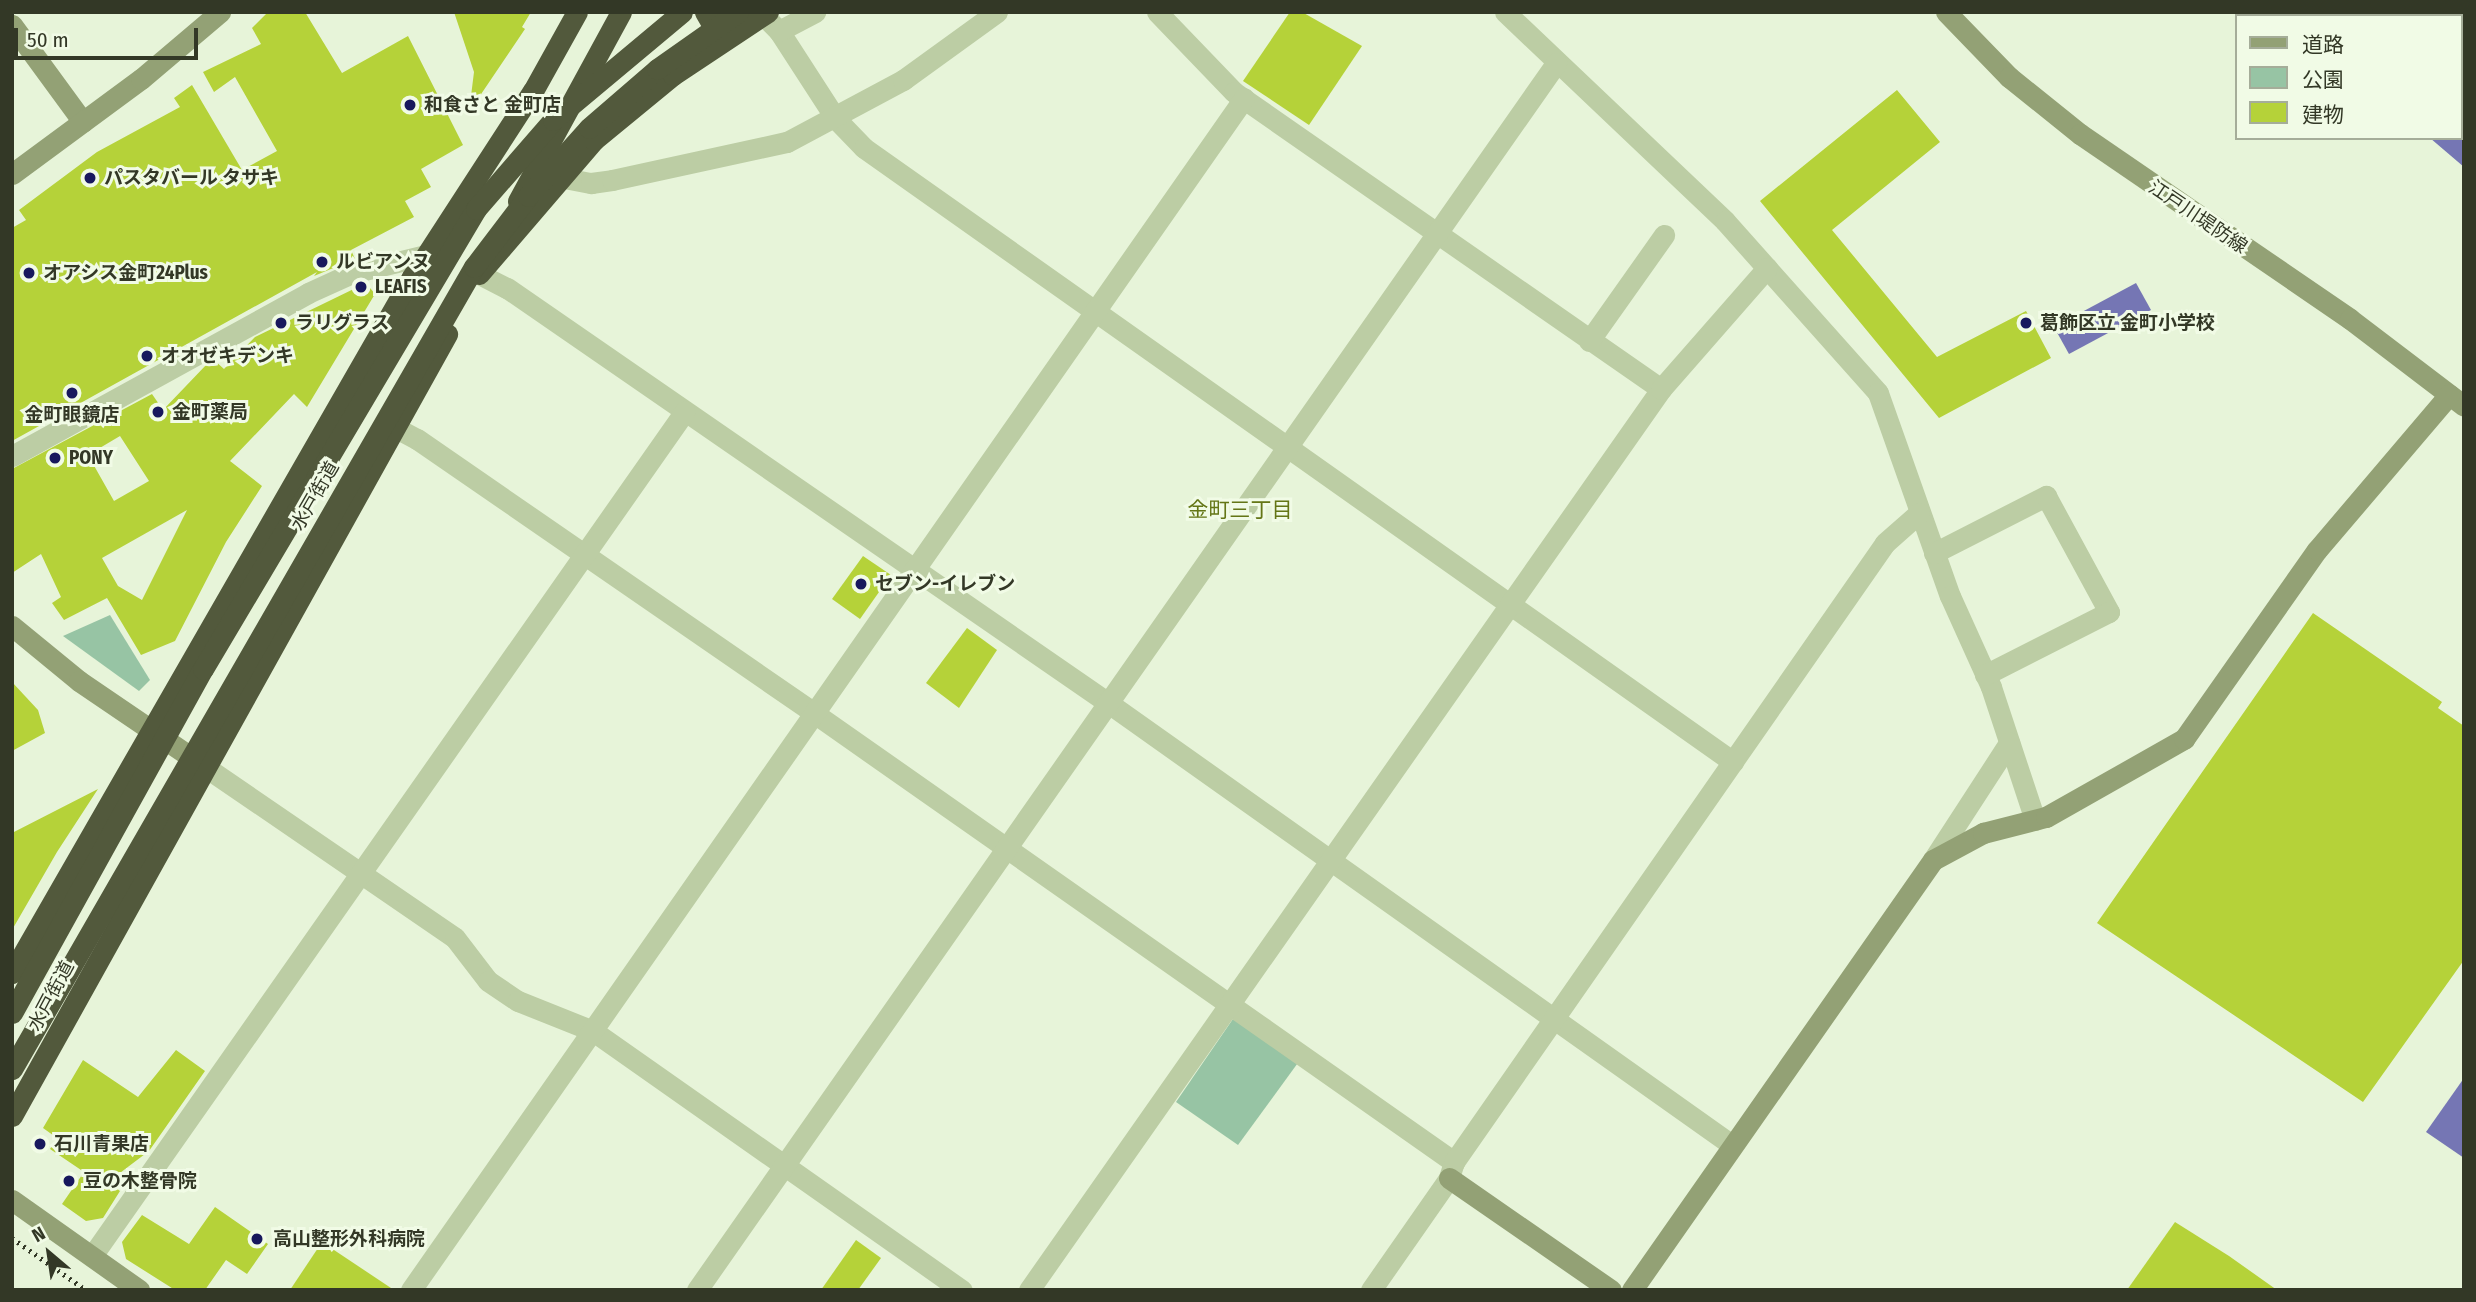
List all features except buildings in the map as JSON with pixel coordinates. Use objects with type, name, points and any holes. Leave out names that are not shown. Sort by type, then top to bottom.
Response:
[{"type":"highway","name":"水戸街道","points":[[12,973],[149,730],[426,255],[533,91],[577,12]]},
{"type":"highway","points":[[479,274],[621,12]]},
{"type":"highway","name":"水戸街道","points":[[12,1013],[204,669],[476,209],[553,120],[682,12]]},
{"type":"highway","points":[[705,12],[722,41]]},
{"type":"highway","name":"水戸街道","points":[[12,1069],[474,267],[528,196],[589,128],[657,69],[738,12]]},
{"type":"highway","points":[[479,274],[559,177],[632,108],[722,41],[770,20]]},
{"type":"highway","name":"水戸街道","points":[[12,1116],[204,766],[396,428],[479,274]]},
{"type":"street","points":[[12,174],[83,122],[220,12]]},
{"type":"street","points":[[815,12],[770,20],[836,119],[864,148],[1094,314],[1733,762]]},
{"type":"street","points":[[559,177],[591,183],[612,180],[787,142],[836,119],[903,80],[997,12]]},
{"type":"street","points":[[1157,12],[1244,98],[1435,234],[1661,389]]},
{"type":"street","name":"江戸川堤防線","points":[[1946,12],[2009,77],[2080,134],[2350,319],[2456,400]]},
{"type":"street","points":[[1508,15],[1725,220],[1878,393],[1934,553],[1986,675],[2035,820]]},
{"type":"street","points":[[12,24],[83,122]]},
{"type":"street","points":[[697,1290],[1556,63]]},
{"type":"street","points":[[411,1290],[1244,98]]},
{"type":"street","points":[[1589,341],[1664,234]]},
{"type":"street","points":[[12,456],[307,293],[352,273],[426,255],[479,274],[685,411],[1107,702],[1732,1144]]},
{"type":"street","points":[[1029,1290],[1661,389],[1767,268]]},
{"type":"street","points":[[1933,860],[1983,833],[2035,820],[2184,739],[2318,550],[2456,400]]},
{"type":"street","points":[[92,1256],[685,411]]},
{"type":"street","points":[[396,428],[418,439],[814,713],[1229,1005],[1611,1290]]},
{"type":"street","points":[[1934,553],[2046,496],[2109,612],[1986,675]]},
{"type":"street","points":[[1371,1290],[1555,1018],[1885,543],[1919,513]]},
{"type":"street","points":[[12,626],[149,730],[362,872],[455,938],[488,981],[518,1001],[593,1031],[962,1290]]},
{"type":"street","points":[[1632,1290],[1933,860],[2009,743]]},
{"type":"street","points":[[12,1200],[139,1290]]},
{"type":"green space","points":[[110,615],[150,680],[139,691],[63,636]]},
{"type":"green space","points":[[1235,1016],[1300,1060],[1238,1145],[1176,1102]]},
{"type":"water","points":[[2253,12],[2464,12],[2464,167],[2432,140],[2462,140],[2462,14]]},
{"type":"water","points":[[2136,283],[2151,310],[2069,354],[2054,327]]},
{"type":"water","points":[[2464,1078],[2464,1158],[2426,1132]]},
{"type":"railway","points":[[12,1238],[86,1290]]},
{"type":"place","name":"和食さと 金町店","points":[[410,105]]},
{"type":"place","name":"パスタバール タサキ","points":[[90,178]]},
{"type":"place","name":"ルビアンヌ","points":[[322,262]]},
{"type":"place","name":"オアシス金町24Plus","points":[[29,273]]},
{"type":"place","name":"LEAFIS","points":[[361,287]]},
{"type":"place","name":"ラリグラス","points":[[281,323]]},
{"type":"place","name":"葛飾区立 金町小学校","points":[[2026,323]]},
{"type":"place","name":"オオゼキデンキ","points":[[147,356]]},
{"type":"place","name":"金町眼鏡店","points":[[72,393]]},
{"type":"place","name":"金町薬局","points":[[158,412]]},
{"type":"place","name":"PONY","points":[[55,458]]},
{"type":"place","name":"セブン-イレブン","points":[[861,584]]},
{"type":"place","name":"石川青果店","points":[[40,1144]]},
{"type":"place","name":"豆の木整骨院","points":[[69,1181]]},
{"type":"place","name":"高山整形外科病院","points":[[257,1239]]},
{"type":"district","name":"金町三丁目","points":[[1240,510]]}]
